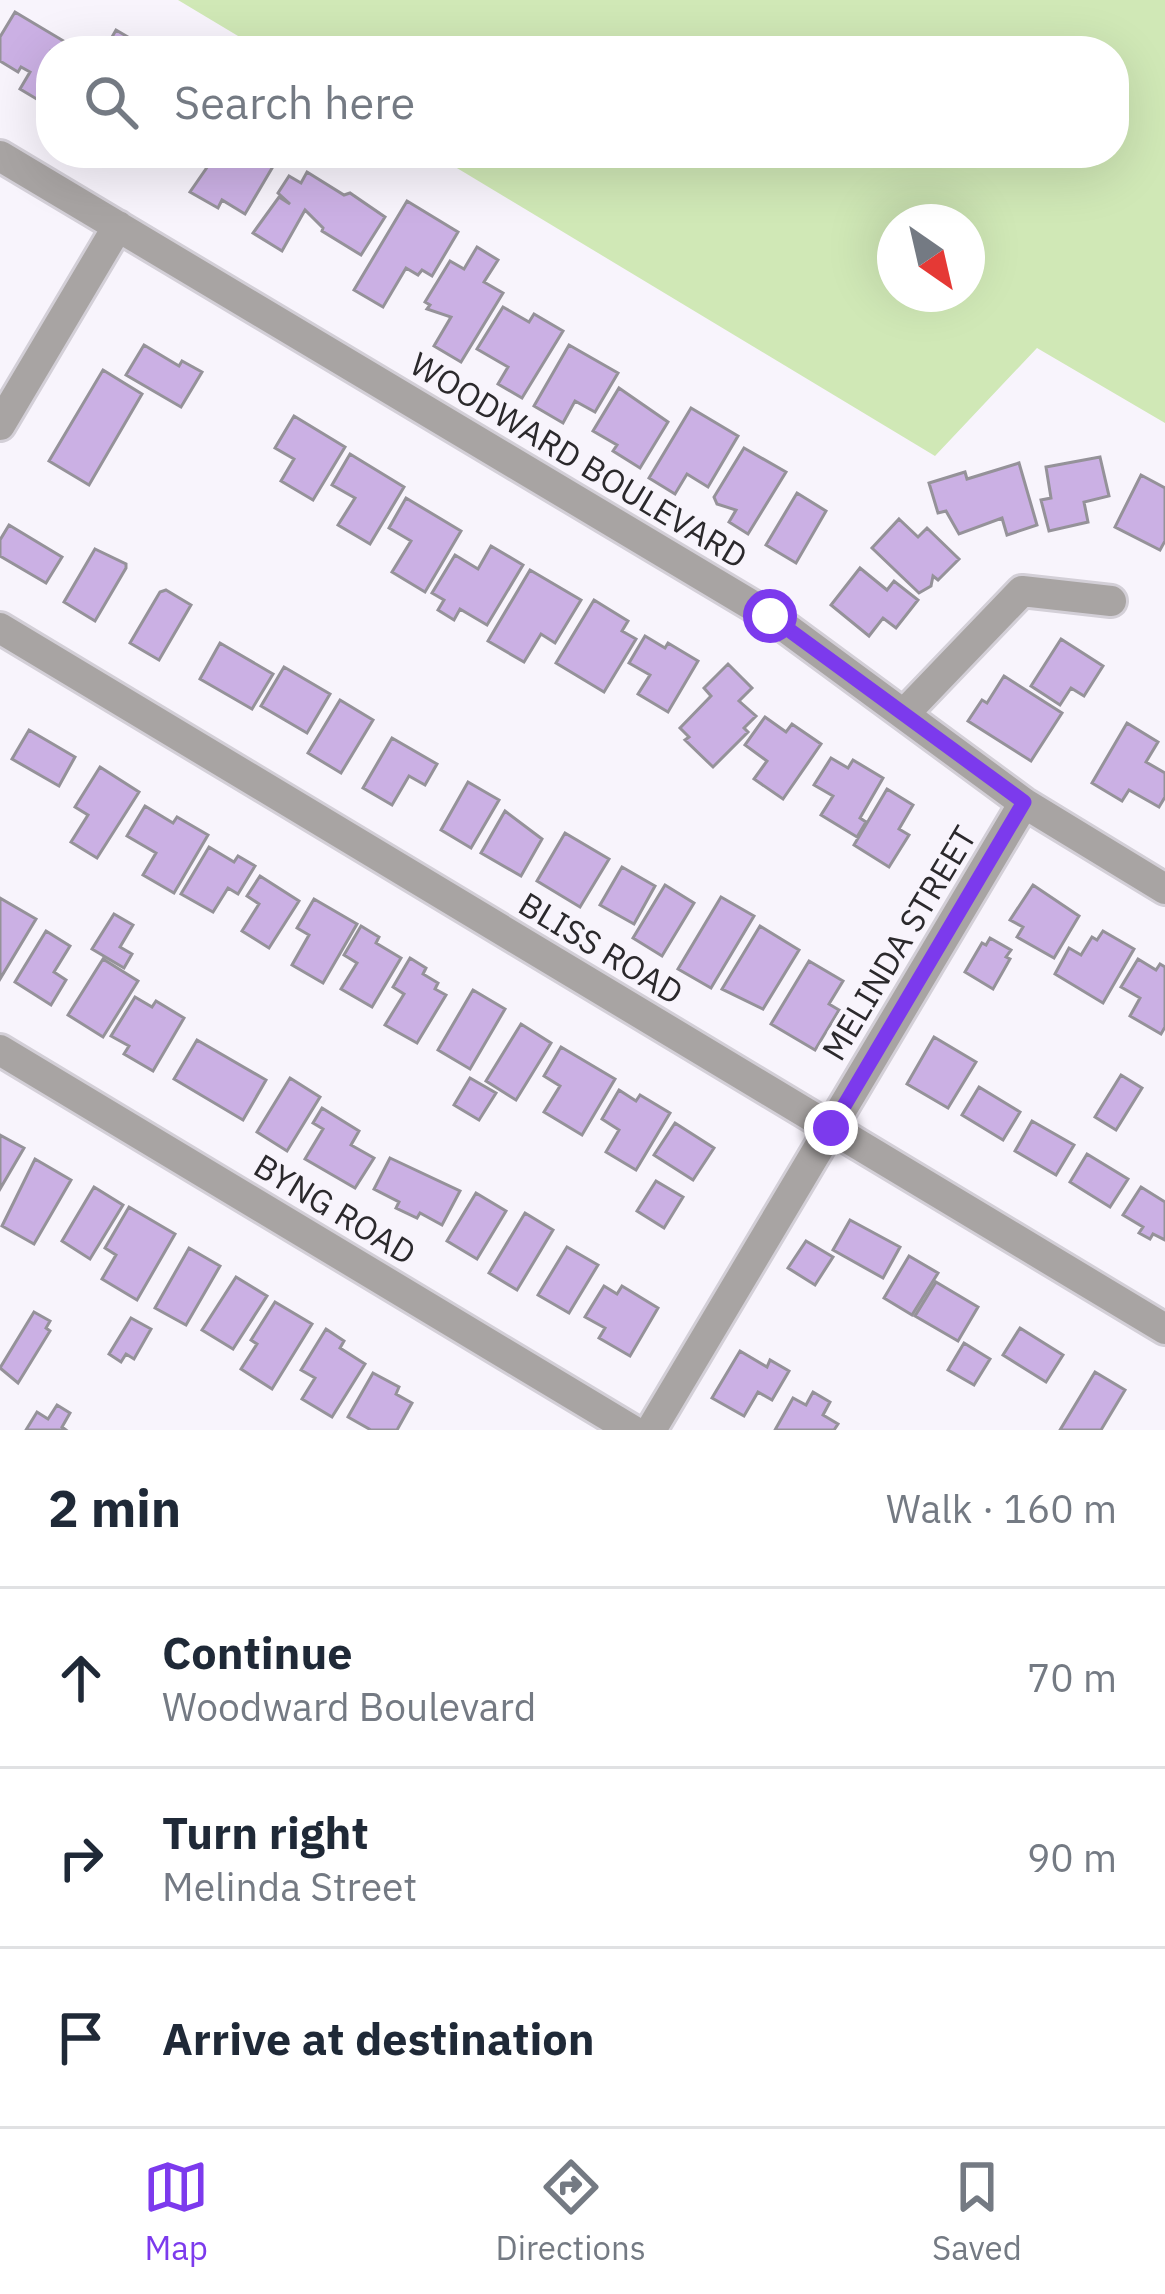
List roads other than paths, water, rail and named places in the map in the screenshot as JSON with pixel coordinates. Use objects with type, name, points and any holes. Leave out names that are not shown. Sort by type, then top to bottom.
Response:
[{"type":"street","name":"WOODWARD BOULEVARD","points":[[0,155],[770,616],[1024,802],[1165,889]]},
{"type":"street","points":[[0,425],[118,226]]},
{"type":"street","points":[[904,714],[1022,591],[1111,601]]},
{"type":"street","name":"BLISS ROAD","points":[[0,628],[1165,1329]]},
{"type":"street","name":"MELINDA STREET","points":[[651,1430],[1024,802]]},
{"type":"street","name":"BYNG ROAD","points":[[0,1050],[632,1430]]}]
